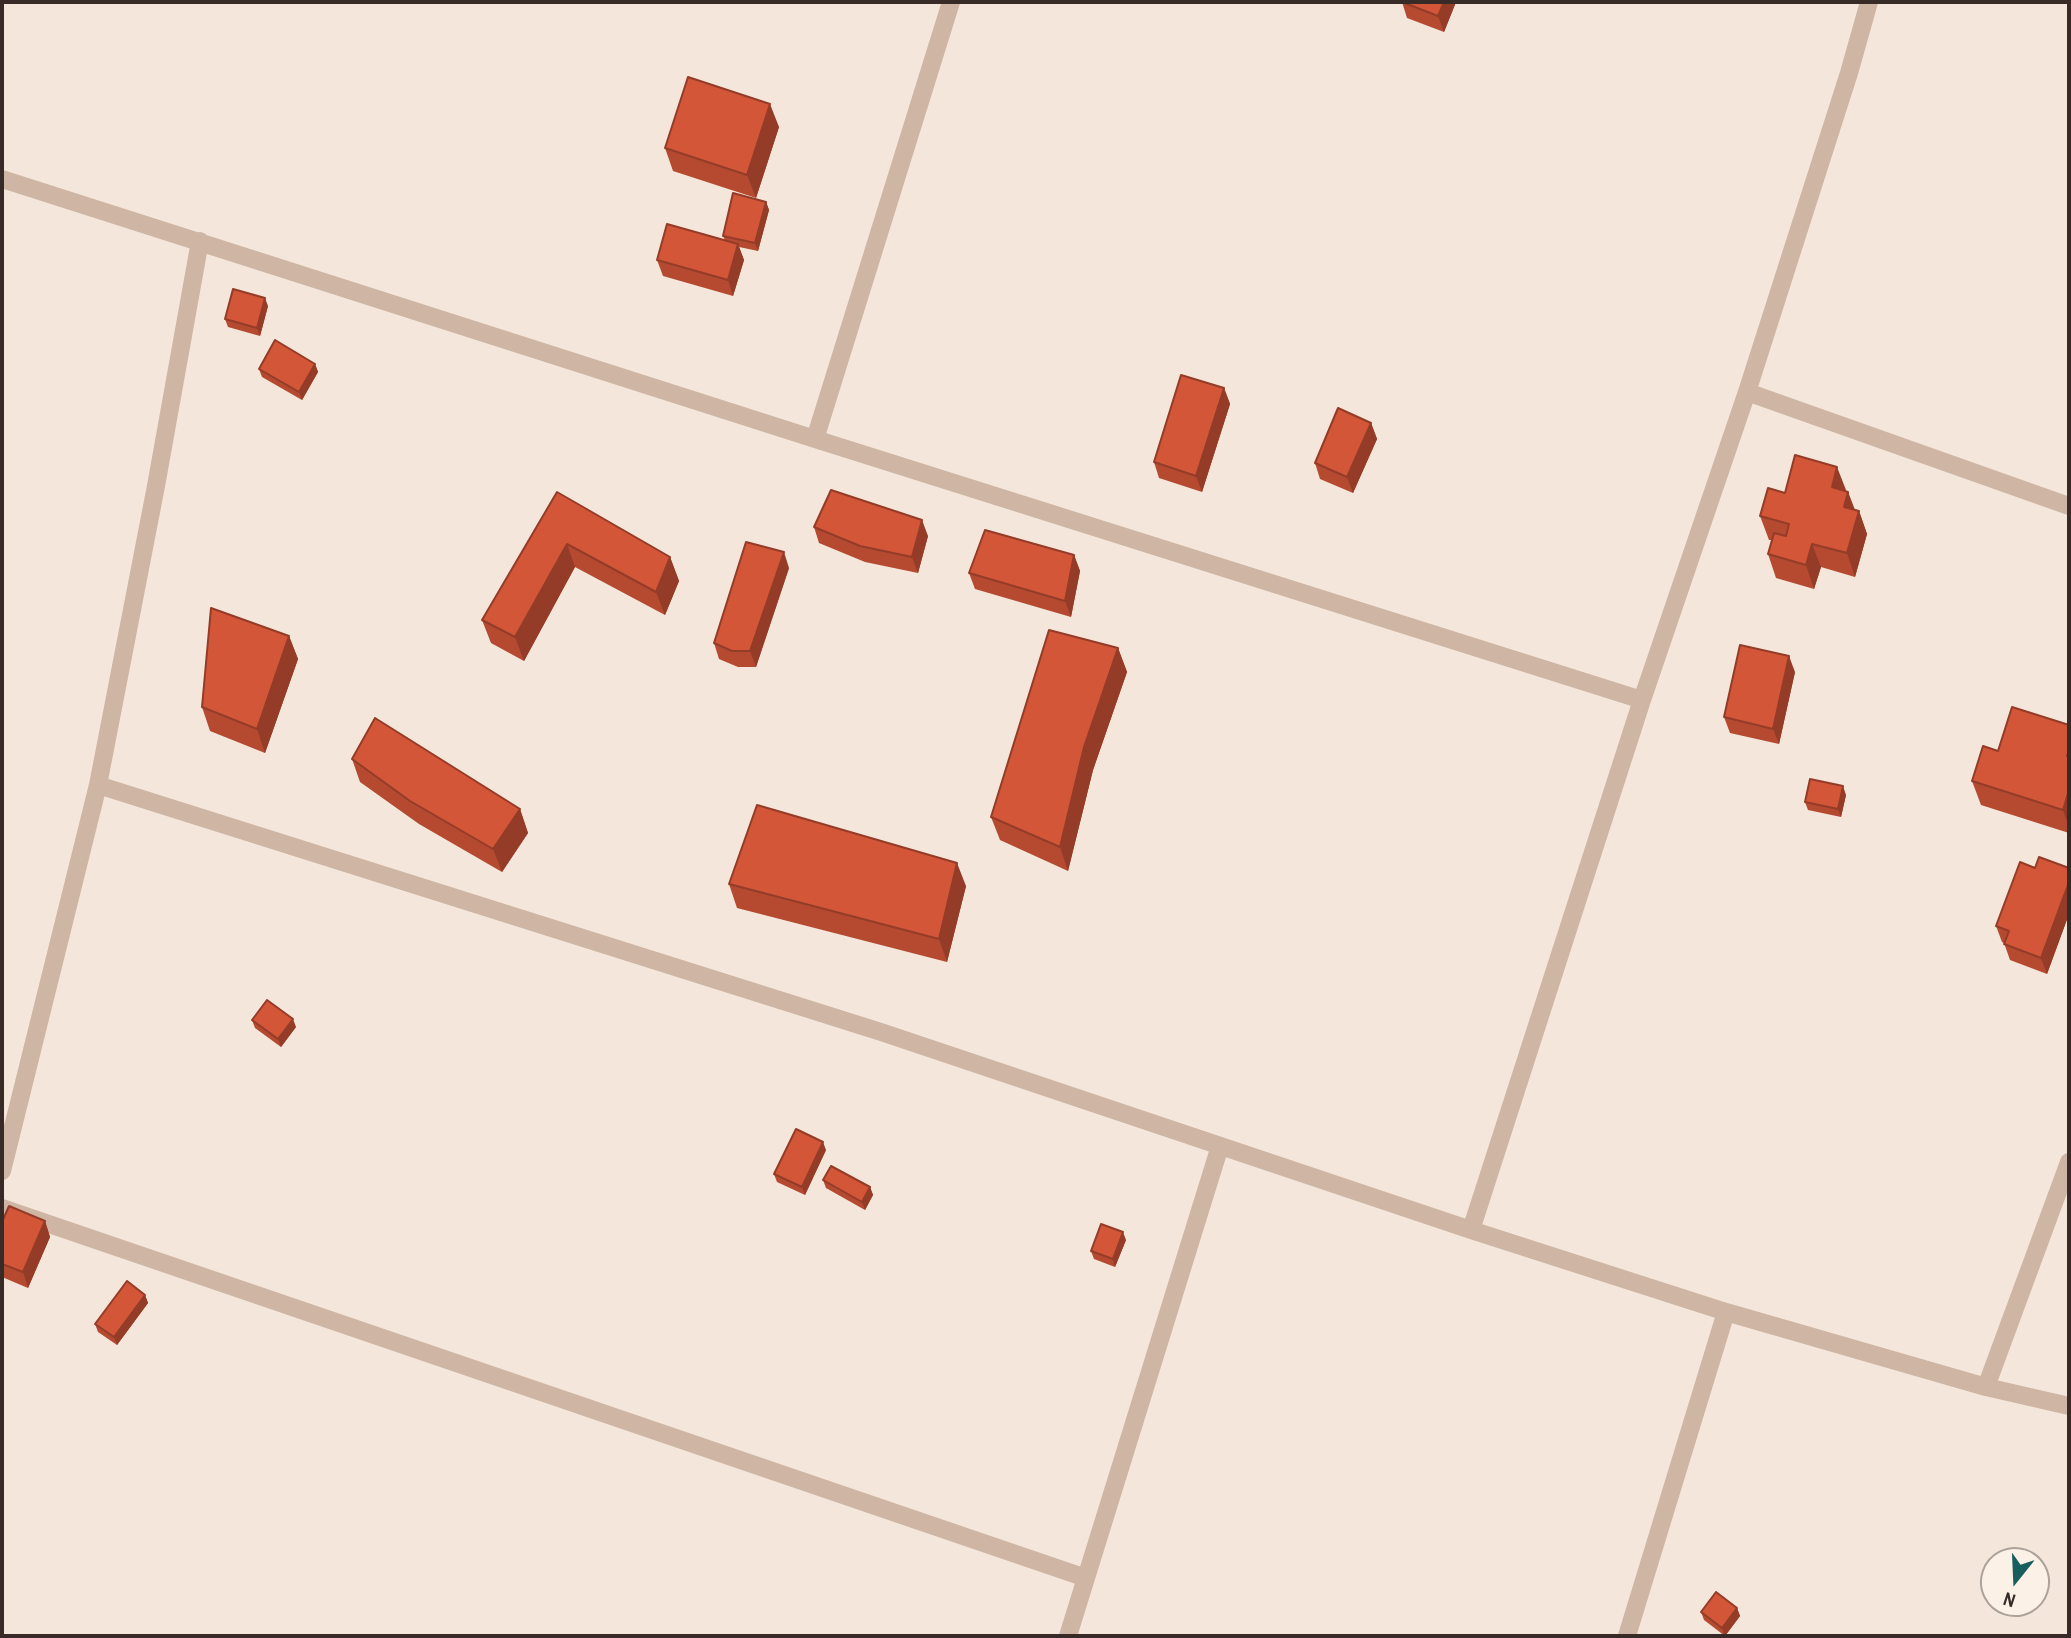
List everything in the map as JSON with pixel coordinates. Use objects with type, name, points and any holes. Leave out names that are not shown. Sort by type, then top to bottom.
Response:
[{"type":"street","points":[[815,439],[951,2]]},
{"type":"street","points":[[1471,1230],[1642,700],[1747,392],[1849,73],[1869,2]]},
{"type":"street","points":[[2,179],[1642,700]]},
{"type":"street","points":[[2,1171],[98,785],[200,241]]},
{"type":"street","points":[[1747,392],[2069,506]]},
{"type":"street","points":[[98,785],[881,1032],[1471,1230],[1726,1312],[1986,1387],[2069,1406]]},
{"type":"street","points":[[1068,1636],[1220,1146]]},
{"type":"street","points":[[1986,1387],[2069,1162]]},
{"type":"street","points":[[2,1208],[1086,1578]]},
{"type":"street","points":[[1627,1636],[1726,1312]]},
{"type":"building","points":[[1402,2],[1444,2],[1438,16]]},
{"type":"building","points":[[688,77],[770,104],[747,175],[665,148]]},
{"type":"building","points":[[733,193],[766,202],[755,243],[723,236]]},
{"type":"building","points":[[667,224],[738,244],[728,280],[657,260]]},
{"type":"building","points":[[233,289],[265,298],[257,328],[225,319]]},
{"type":"building","points":[[275,340],[315,364],[299,392],[259,369]]},
{"type":"building","points":[[1181,375],[1224,388],[1196,476],[1154,462]]},
{"type":"building","points":[[1338,408],[1371,423],[1347,477],[1315,463]]},
{"type":"building","points":[[1795,455],[1837,467],[1832,487],[1848,492],[1844,507],[1859,511],[1847,553],[1812,544],[1806,565],[1768,554],[1774,533],[1786,536],[1789,524],[1760,516],[1768,488],[1785,493]]},
{"type":"building","points":[[831,490],[922,520],[912,557],[860,546],[814,527]]},
{"type":"building","points":[[557,492],[670,557],[656,592],[567,544],[515,637],[482,620]]},
{"type":"building","points":[[985,530],[1074,555],[1065,601],[969,573]]},
{"type":"building","points":[[746,542],[784,552],[750,651],[732,651],[714,643]]},
{"type":"building","points":[[211,608],[289,636],[257,729],[202,707]]},
{"type":"building","points":[[1049,630],[1118,648],[1084,747],[1060,847],[991,817]]},
{"type":"building","points":[[1740,645],[1789,656],[1773,729],[1724,717]]},
{"type":"building","points":[[2012,707],[2069,725],[2069,790],[2063,810],[1972,781],[1983,746],[1998,751]]},
{"type":"building","points":[[375,718],[520,809],[493,849],[410,801],[352,759]]},
{"type":"building","points":[[1810,779],[1843,786],[1838,809],[1805,802]]},
{"type":"building","points":[[757,805],[957,863],[939,939],[729,884]]},
{"type":"building","points":[[2039,857],[2069,868],[2069,882],[2041,958],[2004,944],[2009,931],[1996,926],[2020,862],[2035,868]]},
{"type":"building","points":[[267,1000],[293,1019],[278,1039],[252,1020]]},
{"type":"building","points":[[796,1129],[823,1142],[802,1187],[774,1174]]},
{"type":"building","points":[[831,1166],[870,1187],[862,1202],[823,1180]]},
{"type":"building","points":[[9,1206],[45,1221],[23,1272],[2,1264],[2,1222]]},
{"type":"building","points":[[1101,1224],[1123,1232],[1113,1259],[1091,1251]]},
{"type":"building","points":[[127,1281],[145,1295],[114,1337],[95,1324]]},
{"type":"building","points":[[1716,1592],[1737,1608],[1722,1628],[1701,1612]]}]
